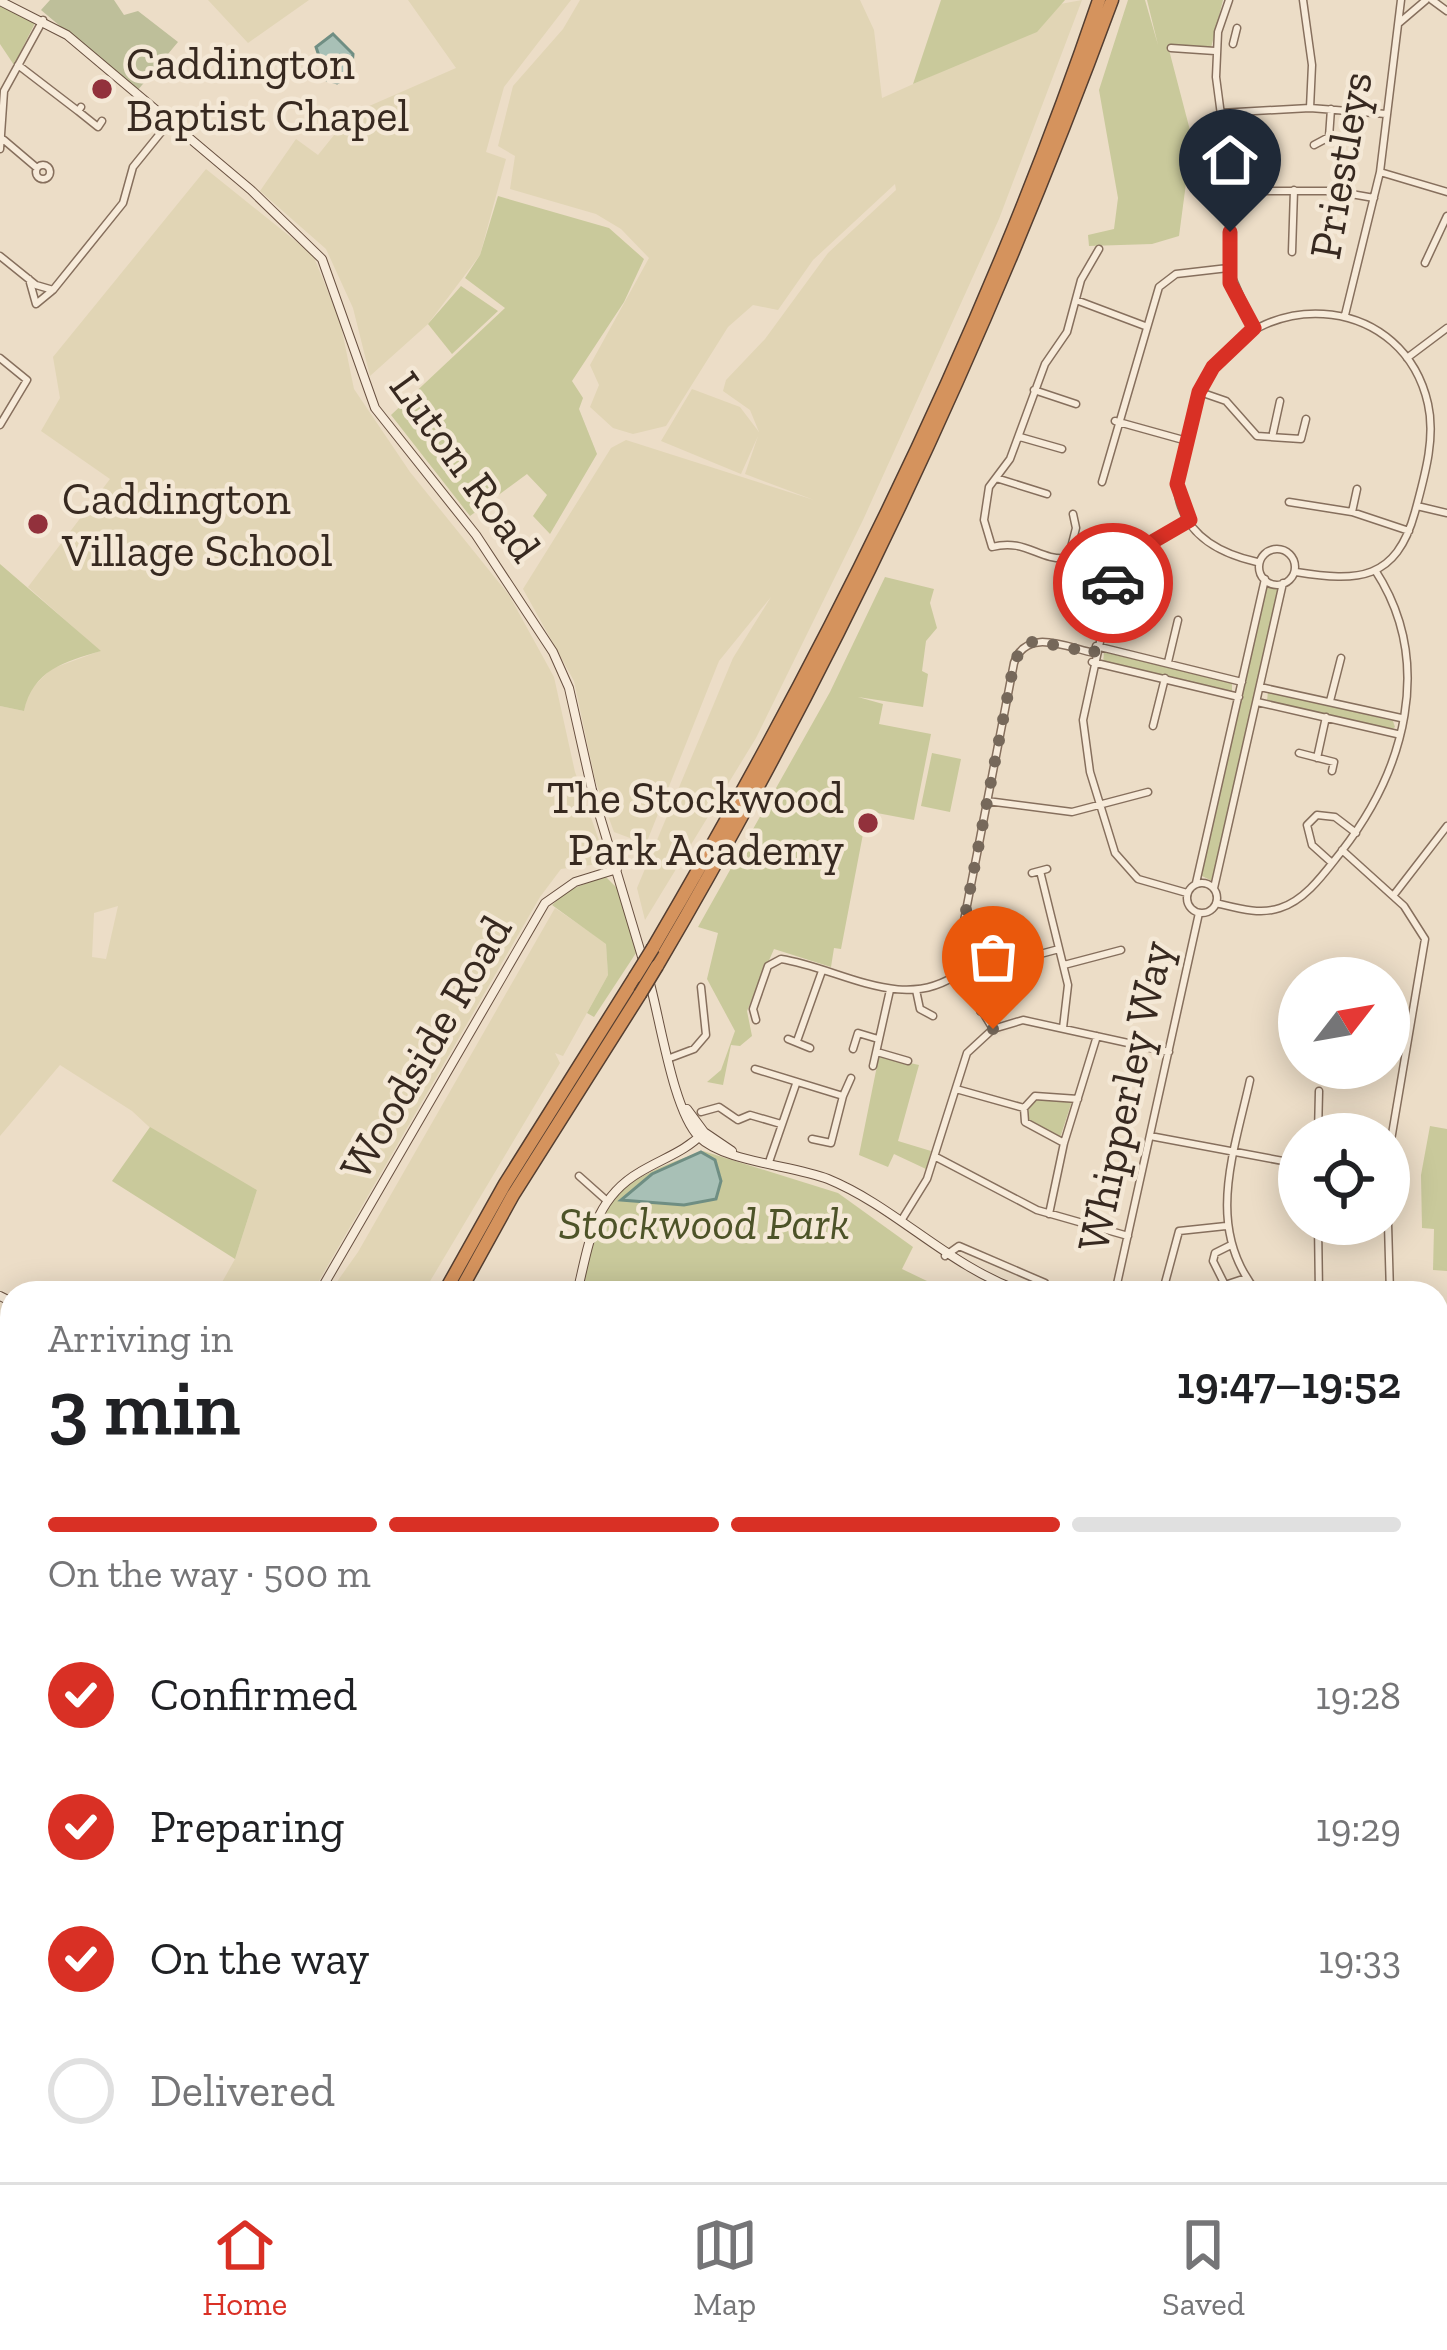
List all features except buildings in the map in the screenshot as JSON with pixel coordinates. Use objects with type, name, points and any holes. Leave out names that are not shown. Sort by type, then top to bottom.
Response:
[{"type":"highway","points":[[451,1281],[515,1168],[653,948],[783,716],[950,378],[1099,0]]},
{"type":"highway","points":[[466,1281],[513,1195],[657,966],[796,718],[927,455],[1037,203],[1112,0]]},
{"type":"street","points":[[1229,0],[1216,51],[1231,191],[1228,268],[1254,328]]},
{"type":"street","points":[[1303,0],[1312,65],[1310,108]]},
{"type":"street","name":"Priestleys","points":[[1345,315],[1380,172],[1401,0]]},
{"type":"street","points":[[1429,0],[1447,11]]},
{"type":"street","name":"Priestleys","points":[[1396,26],[1429,0]]},
{"type":"street","name":"Luton Road","points":[[0,1],[14,3],[43,20],[251,190],[322,259],[375,408],[476,535],[554,652],[569,688],[683,1105],[701,1134]]},
{"type":"street","points":[[0,148],[4,92],[43,20]]},
{"type":"street","points":[[1218,32],[1235,36]]},
{"type":"street","points":[[1171,48],[1216,51]]},
{"type":"street","points":[[18,65],[98,126]]},
{"type":"street","points":[[1220,113],[1310,108],[1386,115]]},
{"type":"street","points":[[1314,145],[1329,137],[1331,109]]},
{"type":"street","points":[[28,277],[36,304],[53,290],[123,203],[133,167],[167,125]]},
{"type":"street","points":[[4,140],[37,168]]},
{"type":"street","points":[[1380,172],[1447,192]]},
{"type":"street","points":[[1231,191],[1294,188],[1374,198]]},
{"type":"street","points":[[1292,252],[1294,188]]},
{"type":"street","points":[[1425,263],[1447,216]]},
{"type":"street","points":[[1099,249],[1067,332],[1034,390],[1019,436],[985,500],[992,547],[1016,542],[1058,560],[1067,558],[1113,582]]},
{"type":"street","points":[[0,256],[53,290]]},
{"type":"street","points":[[1102,482],[1145,326],[1166,279],[1228,268]]},
{"type":"street","points":[[1076,300],[1145,326]]},
{"type":"street","points":[[1257,562],[1265,579],[1283,583],[1297,572],[1352,580],[1395,556],[1409,531],[1432,427],[1424,390],[1407,358],[1389,339],[1345,315],[1316,310],[1281,316],[1254,328],[1213,367],[1199,392],[1177,489],[1190,520],[1213,549],[1257,562],[1279,552],[1293,560],[1297,572]]},
{"type":"street","points":[[1407,358],[1447,328]]},
{"type":"street","points":[[0,358],[31,380],[0,425]]},
{"type":"street","points":[[1034,390],[1076,404]]},
{"type":"street","points":[[1199,392],[1226,401],[1249,433],[1266,438],[1273,433],[1280,401]]},
{"type":"street","points":[[1273,433],[1301,440],[1306,419]]},
{"type":"street","points":[[1115,422],[1187,441]]},
{"type":"street","points":[[1019,436],[1062,449]]},
{"type":"street","points":[[996,478],[1047,494]]},
{"type":"street","points":[[1352,512],[1357,489]]},
{"type":"street","points":[[1289,502],[1352,512],[1409,531]]},
{"type":"street","points":[[1417,506],[1447,513]]},
{"type":"street","points":[[1067,558],[1076,528],[1073,514]]},
{"type":"street","points":[[1187,893],[1148,884],[1129,872],[1112,845],[1084,737],[1094,654],[1113,582],[1140,549],[1190,520]]},
{"type":"street","points":[[1216,903],[1214,888],[1196,883],[1187,893],[1188,903],[1198,913],[1216,903],[1277,910],[1294,902],[1376,806],[1410,674],[1400,613],[1375,570]]},
{"type":"street","name":"Whipperley Way","points":[[1196,883],[1265,579]]},
{"type":"street","name":"Whipperley Way","points":[[1214,888],[1283,583]]},
{"type":"street","points":[[1168,662],[1178,620]]},
{"type":"street","points":[[993,1029],[959,974],[987,801],[1021,648],[1034,641],[1168,662],[1242,682]]},
{"type":"street","points":[[1094,654],[1165,679],[1239,697]]},
{"type":"street","points":[[1330,701],[1341,658]]},
{"type":"street","points":[[1153,726],[1165,679]]},
{"type":"street","points":[[1260,687],[1401,718]]},
{"type":"street","points":[[1257,702],[1397,734]]},
{"type":"street","points":[[1317,758],[1326,717]]},
{"type":"street","points":[[1299,753],[1334,762],[1333,771]]},
{"type":"street","points":[[987,801],[1041,812],[1100,806],[1148,792]]},
{"type":"street","points":[[1332,862],[1312,845],[1307,825],[1316,815],[1335,818],[1356,833]]},
{"type":"street","points":[[1393,896],[1447,826]]},
{"type":"street","points":[[1342,850],[1415,918],[1426,951],[1396,1113]]},
{"type":"street","name":"Woodside Road","points":[[326,1281],[545,903],[575,882],[617,869]]},
{"type":"street","points":[[1039,871],[1069,992],[1063,1028]]},
{"type":"street","name":"Whipperley Way","points":[[1117,1281],[1198,913]]},
{"type":"street","points":[[1018,960],[1059,949]]},
{"type":"street","points":[[1064,965],[1121,950]]},
{"type":"street","points":[[756,1020],[754,1010],[772,963],[785,959],[890,990],[942,986],[959,974]]},
{"type":"street","points":[[810,1048],[793,1040],[822,970]]},
{"type":"street","points":[[670,1058],[694,1049],[706,1035],[701,987]]},
{"type":"street","points":[[873,1066],[890,990]]},
{"type":"street","points":[[916,990],[920,1009],[933,1016]]},
{"type":"street","points":[[853,1049],[861,1020]]},
{"type":"street","points":[[898,1224],[936,1157],[970,1048],[993,1029],[1024,1020],[1168,1052]]},
{"type":"street","points":[[858,1033],[879,1039]]},
{"type":"street","points":[[1049,1214],[1064,1143],[1097,1036]]},
{"type":"street","points":[[877,1052],[908,1060]]},
{"type":"street","points":[[755,1069],[843,1096]]},
{"type":"street","points":[[812,1138],[835,1144],[851,1078]]},
{"type":"street","points":[[1248,1281],[1226,1226],[1234,1154],[1250,1080]]},
{"type":"street","points":[[770,1162],[796,1084]]},
{"type":"street","points":[[956,1089],[1024,1108]]},
{"type":"street","points":[[1318,1113],[1319,1091]]},
{"type":"street","points":[[1064,1143],[1025,1122],[1024,1108],[1031,1096],[1078,1099]]},
{"type":"street","points":[[701,1112],[719,1107],[738,1120],[750,1115],[782,1124]]},
{"type":"street","points":[[701,1134],[712,1147]]},
{"type":"street","points":[[581,1281],[591,1232],[606,1200],[638,1173],[686,1149],[701,1134]]},
{"type":"street","points":[[701,1134],[733,1152]]},
{"type":"street","points":[[1150,1136],[1278,1161]]},
{"type":"street","points":[[686,1149],[712,1147],[839,1184],[945,1256],[999,1281]]},
{"type":"street","points":[[936,1157],[1049,1214],[1128,1235]]},
{"type":"street","points":[[578,1176],[606,1200]]},
{"type":"street","points":[[1166,1281],[1179,1231],[1226,1226]]},
{"type":"street","points":[[1224,1281],[1214,1255],[1231,1245]]},
{"type":"street","points":[[1318,1245],[1319,1281]]},
{"type":"street","points":[[1389,1245],[1390,1281]]},
{"type":"street","points":[[945,1256],[959,1246],[1040,1281]]},
{"type":"street","points":[[1239,1281],[1246,1278]]},
{"type":"shaded area","points":[[208,0],[309,0],[248,43]]},
{"type":"shaded area","points":[[408,0],[571,0],[504,87],[486,152],[506,159],[480,255],[428,324],[370,376],[353,308],[326,249],[260,191],[296,139],[318,155],[351,114],[456,68]]},
{"type":"shaded area","points":[[580,0],[860,0],[874,30],[882,98],[996,47],[1055,5],[1082,0],[999,219],[863,520],[756,738],[645,920],[637,888],[733,658],[771,597],[719,661],[646,844],[614,832],[595,780],[574,681],[523,589],[611,448],[626,440],[814,500],[745,474],[758,436],[741,474],[661,441],[692,389],[740,407],[759,432],[750,410],[723,391],[726,380],[765,339],[828,253],[896,190],[895,184],[813,260],[778,310],[753,305],[728,327],[666,426],[633,434],[613,428],[590,407],[599,385],[590,365],[649,258],[621,229],[596,214],[510,189],[515,156],[498,146],[513,86],[563,29]]},
{"type":"shaded area","points":[[333,34],[353,54],[351,76],[337,83],[327,80],[316,47]]},
{"type":"shaded area","points":[[206,169],[313,255],[340,321],[354,389],[410,472],[509,595],[554,677],[575,772],[601,846],[599,864],[561,869],[540,897],[319,1281],[223,1281],[235,1259],[257,1190],[161,1138],[132,1111],[60,1065],[0,1136],[0,706],[24,711],[29,691],[51,669],[100,651],[28,587],[110,479],[41,431],[60,398],[53,357]],"holes":[[[118,906],[106,959],[92,957],[94,913]]]},
{"type":"shaded area","points":[[555,908],[606,943],[608,975],[563,1056],[555,1053],[560,1063],[430,1281],[337,1281]]},
{"type":"shaded area","points":[[701,1152],[715,1160],[721,1181],[716,1199],[684,1205],[621,1200],[652,1174]]},
{"type":"green space","points":[[50,0],[114,0],[124,15],[138,11],[178,42],[137,91],[41,10]]},
{"type":"green space","points":[[941,0],[1065,0],[1037,32],[913,84]]},
{"type":"green space","points":[[1128,0],[1145,0],[1158,45],[1147,0],[1223,0],[1211,48],[1168,46],[1192,138],[1179,236],[1152,244],[1089,246],[1088,235],[1114,229],[1118,198],[1099,90]]},
{"type":"green space","points":[[0,4],[35,23],[14,65],[0,44]]},
{"type":"green space","points":[[498,196],[609,228],[644,259],[624,302],[572,381],[583,398],[579,409],[597,454],[550,534],[533,516],[547,495],[527,474],[470,516],[391,415],[505,308],[465,278],[480,255]]},
{"type":"green space","points":[[461,286],[498,311],[452,354],[428,324]]},
{"type":"green space","points":[[0,564],[101,651],[63,664],[43,677],[24,711],[0,706]]},
{"type":"green space","points":[[885,577],[934,589],[930,603],[937,628],[926,641],[923,707],[858,697],[883,704],[879,724],[931,734],[914,820],[861,810],[856,832],[863,834],[841,949],[834,948],[831,967],[774,949],[747,1011],[752,1036],[740,1046],[731,1045],[723,1085],[707,1082],[721,1070],[735,1031],[707,979],[718,933],[698,927],[830,692]]},
{"type":"green space","points":[[1266,583],[1281,587],[1212,881],[1200,875]]},
{"type":"green space","points":[[1104,652],[1232,683],[1232,692],[1103,663]]},
{"type":"green space","points":[[1268,691],[1393,721],[1395,727],[1390,731],[1267,701]]},
{"type":"green space","points":[[932,753],[961,759],[950,812],[921,806]]},
{"type":"green space","points":[[605,876],[618,889],[636,953],[594,1017],[587,1013],[608,975],[606,944],[552,905],[567,891]]},
{"type":"green space","points":[[879,1056],[919,1065],[898,1141],[931,1151],[926,1169],[894,1154],[888,1167],[859,1155]]},
{"type":"green space","points":[[1032,1098],[1072,1101],[1060,1138],[1026,1121]]},
{"type":"green space","points":[[1430,1126],[1447,1129],[1447,1271],[1433,1270],[1434,1229],[1422,1228],[1421,1175]]},
{"type":"green space","points":[[150,1127],[257,1190],[235,1259],[112,1181]]},
{"type":"green space","name":"Stockwood Park","points":[[703,1151],[838,1193],[913,1247],[902,1269],[927,1281],[585,1281],[596,1235],[615,1198],[672,1162]]},
{"type":"way so far","points":[[993,1029],[959,974],[957,957],[1014,663],[1022,647],[1034,641],[1094,653],[1113,583]]},
{"type":"place","name":"Caddington Baptist Chapel","points":[[102,89]]},
{"type":"place","name":"Caddington Village School","points":[[38,524]]},
{"type":"place","name":"The Stockwood Park Academy","points":[[868,823]]},
{"type":"route","points":[[1113,583],[1140,549],[1190,520],[1177,484],[1199,392],[1213,367],[1254,328],[1230,283],[1230,232]]}]
